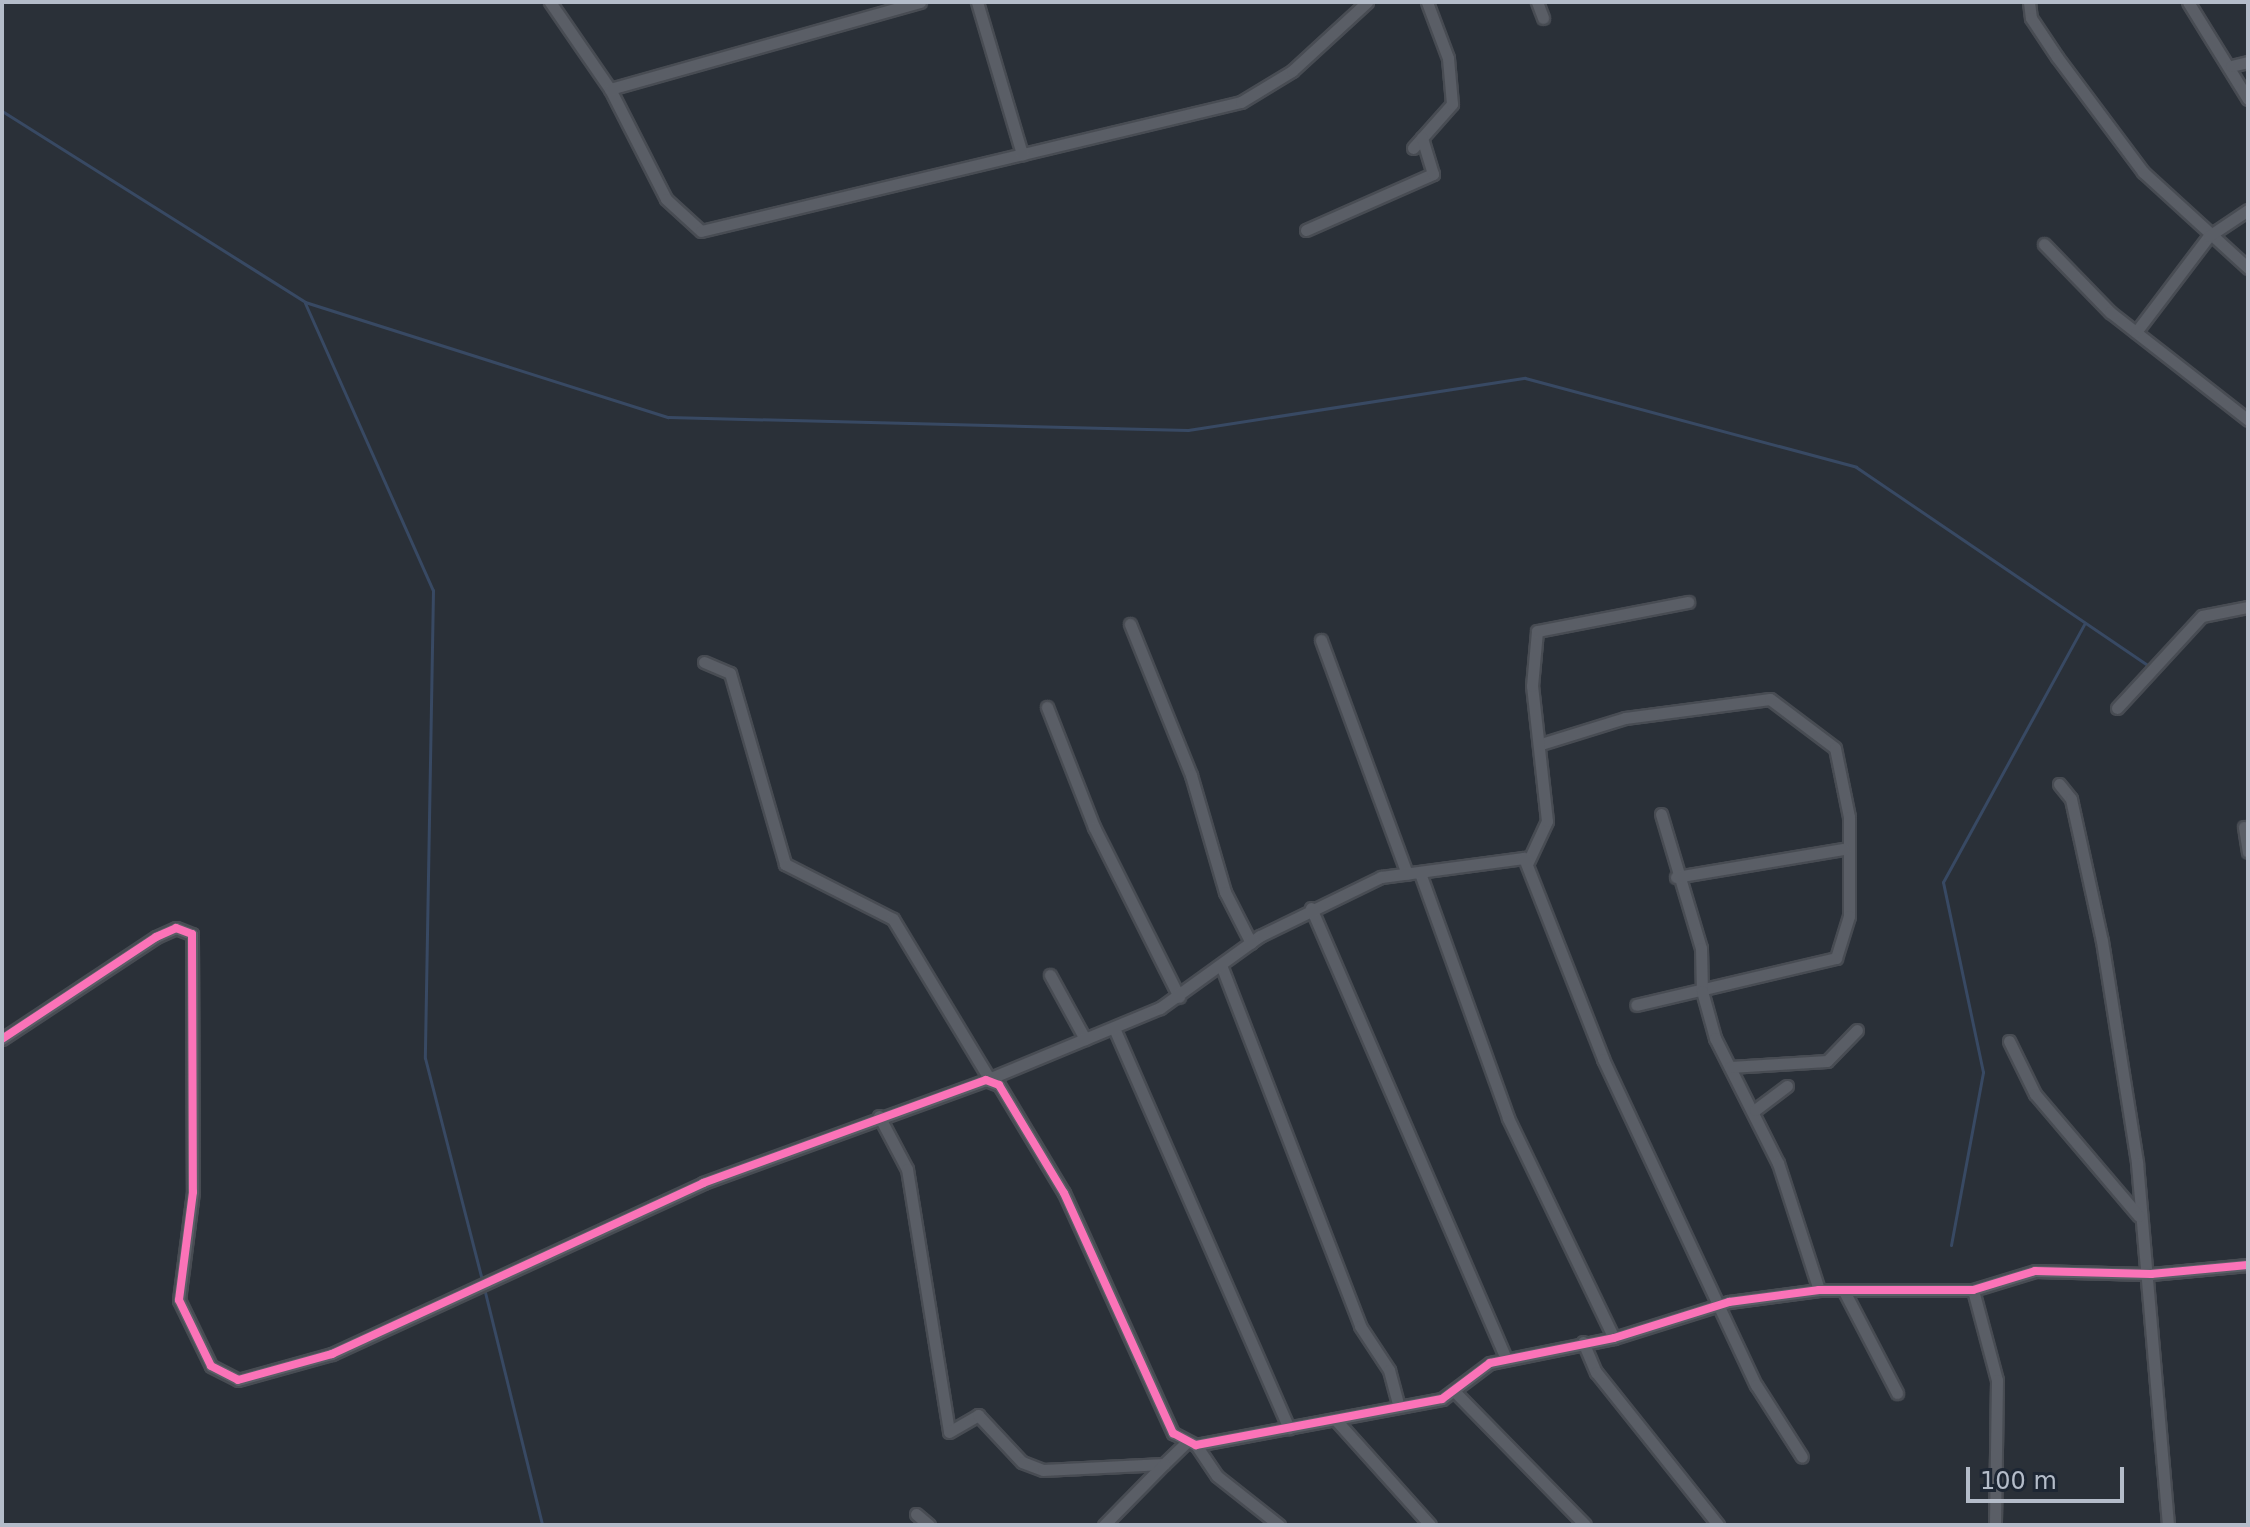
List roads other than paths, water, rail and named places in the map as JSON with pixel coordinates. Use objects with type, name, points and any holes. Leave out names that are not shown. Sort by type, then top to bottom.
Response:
[{"type":"street","points":[[550,2],[610,89],[666,199],[701,231],[1241,102],[1292,71],[1354,7],[1367,2]]},
{"type":"street","points":[[610,89],[920,2]]},
{"type":"street","points":[[977,2],[1022,154]]},
{"type":"street","points":[[1413,148],[1452,104],[1453,82],[1427,2]]},
{"type":"street","points":[[1537,2],[1543,18]]},
{"type":"street","points":[[2029,2],[2057,57],[2143,172],[2209,236],[2248,268]]},
{"type":"street","points":[[2188,2],[2231,66],[2248,99]]},
{"type":"street","points":[[2231,66],[2248,62]]},
{"type":"street","points":[[1306,230],[1433,174],[1422,138]]},
{"type":"street","points":[[2136,332],[2209,236],[2248,210]]},
{"type":"street","points":[[2044,244],[2136,332],[2248,420]]},
{"type":"street","points":[[1528,862],[1547,821],[1541,744],[1532,686],[1537,631],[1688,602]]},
{"type":"street","points":[[2117,708],[2202,616],[2248,607]]},
{"type":"street","points":[[1130,624],[1191,775],[1225,892],[1251,943]]},
{"type":"street","points":[[1321,640],[1407,874]]},
{"type":"street","points":[[704,662],[730,673],[785,864],[893,919],[986,1078],[999,1085],[1064,1193],[1173,1433],[1191,1444],[1217,1476],[1279,1525]]},
{"type":"street","points":[[1541,744],[1625,718],[1770,699],[1835,748],[1849,817],[1844,849],[1849,916],[1836,958],[1636,1005]]},
{"type":"street","points":[[1047,707],[1094,827],[1179,997]]},
{"type":"street","points":[[2059,784],[2071,799],[2102,941],[2139,1216],[2151,1274],[2168,1525]]},
{"type":"street","points":[[1661,814],[1676,877],[1701,948],[1702,991],[1730,1067],[1755,1110],[1819,1290]]},
{"type":"street","points":[[2244,827],[2248,852]]},
{"type":"street","points":[[1676,877],[1844,849]]},
{"type":"street","points":[[2,1039],[156,937],[176,928],[192,934],[193,1192],[179,1300],[211,1366],[238,1380],[414,1321],[703,1183],[1114,1028],[1179,997],[1251,943],[1311,908],[1381,877],[1519,857],[1528,862],[1603,1059],[1756,1385],[1802,1457]]},
{"type":"street","points":[[1420,873],[1508,1118],[1614,1338]]},
{"type":"street","points":[[1311,908],[1506,1358]]},
{"type":"street","points":[[1221,965],[1360,1326],[1389,1370],[1399,1407]]},
{"type":"street","points":[[1050,975],[1085,1039]]},
{"type":"street","points":[[1114,1028],[1289,1428]]},
{"type":"street","points":[[1730,1067],[1827,1061],[1857,1030]]},
{"type":"street","points":[[2009,1041],[2035,1094],[2139,1216]]},
{"type":"street","points":[[1755,1110],[1787,1086]]},
{"type":"street","points":[[879,1116],[899,1147],[914,1203],[944,1426],[957,1432],[978,1415],[1022,1462],[1043,1470],[1164,1464]]},
{"type":"street","points":[[1104,1525],[1164,1464],[1191,1444],[1399,1407],[1454,1391],[1479,1368],[1506,1358],[1614,1338],[1720,1304],[1819,1290],[1973,1290],[2035,1271],[2151,1274],[2248,1265]]},
{"type":"street","points":[[1973,1290],[1997,1380],[1995,1525]]},
{"type":"street","points":[[1844,1291],[1897,1393]]},
{"type":"street","points":[[1583,1342],[1596,1372],[1718,1525]]},
{"type":"street","points":[[1454,1391],[1585,1525]]},
{"type":"street","points":[[1335,1419],[1430,1525]]},
{"type":"street","points":[[916,1514],[929,1525]]},
{"type":"waterway","points":[[2,111],[305,302],[668,417],[1188,430],[1525,378],[1856,467],[2146,664]]},
{"type":"waterway","points":[[305,303],[433,590],[425,1058],[482,1280]]},
{"type":"waterway","points":[[1951,1245],[1983,1072],[1943,882],[2084,624]]},
{"type":"waterway","points":[[484,1288],[542,1525]]}]
